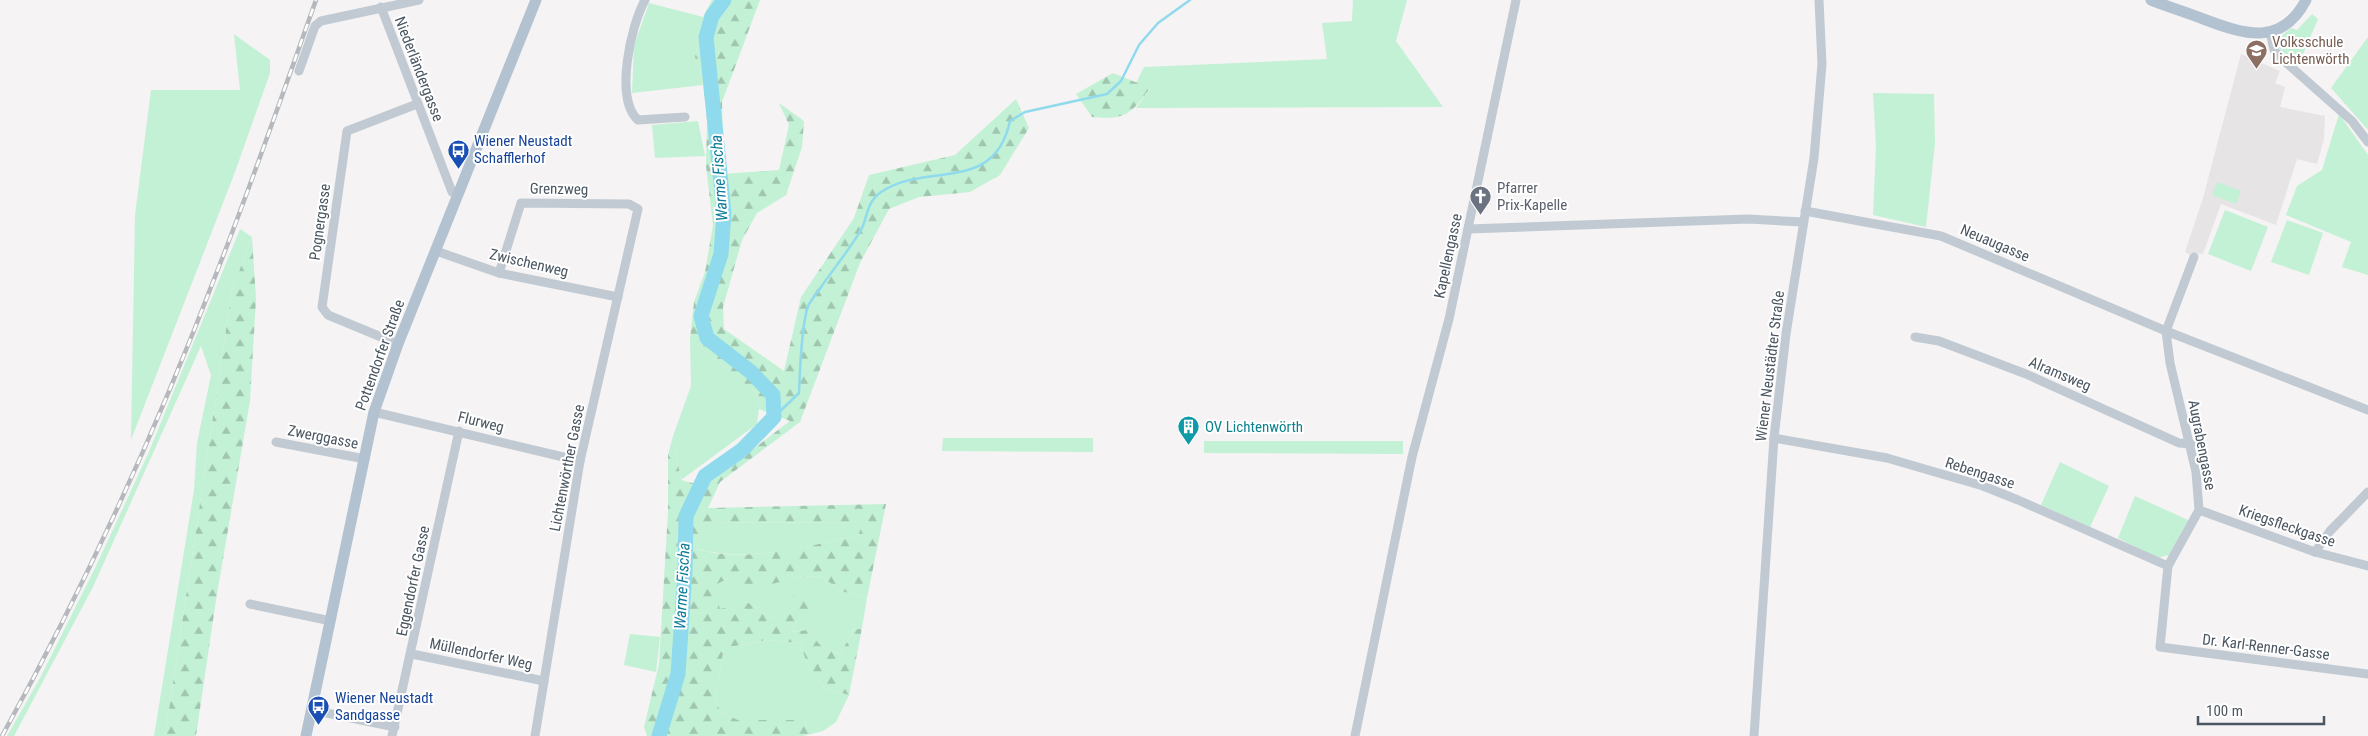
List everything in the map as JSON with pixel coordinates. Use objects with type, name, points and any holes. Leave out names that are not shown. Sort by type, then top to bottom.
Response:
[{"type":"main road","name":"Pottendorfer Straße","points":[[306,736],[374,412],[398,344],[536,0]]},
{"type":"main road","points":[[2151,0],[2249,34],[2270,32],[2289,22],[2306,0]]},
{"type":"street","points":[[299,71],[315,26],[321,21],[419,0]]},
{"type":"street","points":[[645,0],[630,42],[627,102],[631,114],[638,120],[684,117]]},
{"type":"street","name":"Kapellengasse","points":[[1355,736],[1412,457],[1449,319],[1516,0]]},
{"type":"street","name":"Wiener Neustädter Straße","points":[[1754,736],[1774,438],[1803,222],[1814,158],[1822,64],[1818,0]]},
{"type":"street","name":"Niederländergasse","points":[[381,7],[452,192],[458,195]]},
{"type":"street","points":[[2270,32],[2274,50],[2281,58],[2346,115],[2368,142]]},
{"type":"street","name":"Pognergasse","points":[[398,344],[328,315],[322,307],[347,131],[417,104]]},
{"type":"street","name":"Grenzweg","points":[[499,273],[521,203],[629,204],[638,208]]},
{"type":"street","name":"Lichtenwörther Gasse","points":[[535,736],[580,461],[638,208]]},
{"type":"street","name":"Neuaugasse","points":[[1805,211],[1942,236],[2166,331],[2368,410]]},
{"type":"street","points":[[1468,229],[1748,219],[1803,222]]},
{"type":"street","name":"Zwischenweg","points":[[436,251],[499,273],[618,297]]},
{"type":"street","points":[[2166,331],[2194,257]]},
{"type":"street","name":"Augrabengasse","points":[[2160,647],[2168,566],[2199,510],[2196,472],[2191,444],[2170,363],[2166,331]]},
{"type":"street","name":"Alramsweg","points":[[1915,337],[1939,341],[2026,374],[2179,443],[2191,444]]},
{"type":"street","name":"Flurweg","points":[[374,412],[580,461]]},
{"type":"street","name":"Eggendorfer Gasse","points":[[393,732],[412,654],[458,431]]},
{"type":"street","name":"Rebengasse","points":[[1774,438],[1888,458],[1983,486],[2168,566]]},
{"type":"street","name":"Zwerggasse","points":[[276,442],[365,459]]},
{"type":"street","points":[[2315,552],[2330,531],[2368,492]]},
{"type":"street","name":"Kriegsfleckgasse","points":[[2199,510],[2315,552],[2368,566]]},
{"type":"street","points":[[250,604],[331,621]]},
{"type":"street","name":"Dr. Karl-Renner-Gasse","points":[[2160,647],[2368,674]]},
{"type":"street","name":"Müllendorfer Weg","points":[[412,654],[544,681]]},
{"type":"street","points":[[312,710],[393,732]]},
{"type":"shaded area","points":[[2241,54],[2280,71],[2275,83],[2285,87],[2280,107],[2325,116],[2324,139],[2317,164],[2297,159],[2276,225],[2221,204],[2203,254],[2191,253],[2190,255],[2185,252],[2203,198]]},
{"type":"green space","points":[[712,0],[760,0],[722,102],[724,174],[779,170],[789,125],[779,103],[804,121],[802,147],[786,195],[757,213],[742,240],[723,307],[724,329],[784,371],[801,297],[854,218],[869,175],[955,155],[1016,99],[1029,128],[1000,175],[970,192],[919,197],[889,209],[860,263],[800,422],[720,482],[708,508],[886,504],[867,598],[841,591],[821,576],[795,578],[754,589],[731,577],[713,586],[720,609],[747,602],[773,619],[796,593],[808,594],[824,609],[797,620],[791,632],[807,630],[822,647],[840,654],[854,630],[862,628],[849,695],[824,688],[808,666],[800,643],[766,640],[724,648],[715,696],[720,712],[738,720],[804,720],[823,731],[803,736],[647,736],[644,727],[659,664],[668,512],[668,455],[673,436],[681,480],[704,486],[790,421],[759,409],[756,393],[690,339],[694,302],[705,272],[713,225],[706,166],[707,120],[703,85],[695,57],[703,17]],"holes":[[[863,522],[858,536],[756,554],[736,555],[697,549],[700,523]]]},
{"type":"green space","points":[[1353,0],[1407,0],[1396,41],[1443,107],[1136,108],[1150,89],[1136,83],[1144,67],[1327,59],[1322,23],[1352,21]]},
{"type":"green space","points":[[649,3],[703,17],[695,57],[703,85],[632,93],[634,46]]},
{"type":"green space","points":[[2312,14],[2318,19],[2298,66],[2278,47],[2278,39],[2291,28],[2297,30]]},
{"type":"green space","points":[[234,34],[270,60],[270,73],[235,172],[131,440],[135,215],[151,90],[240,90]]},
{"type":"green space","points":[[2368,37],[2368,130],[2331,88]]},
{"type":"green space","points":[[1113,73],[1150,88],[1132,110],[1126,114],[1112,118],[1092,117],[1076,94]]},
{"type":"green space","points":[[1873,93],[1934,94],[1935,143],[1926,227],[1873,215],[1876,146]]},
{"type":"green space","points":[[2339,114],[2368,155],[2368,275],[2342,267],[2351,242],[2286,215],[2297,186],[2322,170]]},
{"type":"green space","points":[[698,121],[705,156],[655,158],[652,125]]},
{"type":"green space","points":[[2217,182],[2241,191],[2236,204],[2212,195]]},
{"type":"green space","points":[[2225,210],[2268,227],[2251,271],[2208,254]]},
{"type":"green space","points":[[2287,220],[2323,233],[2309,275],[2271,262]]},
{"type":"green space","points":[[240,229],[252,237],[232,290],[165,736],[154,736],[194,490],[197,443],[211,375],[201,346],[93,587],[14,736],[7,736],[40,678],[97,564],[148,454]]},
{"type":"green space","points":[[252,237],[256,299],[250,401],[216,600],[196,736],[165,736],[232,290]]},
{"type":"green space","points":[[690,339],[756,393],[759,409],[757,424],[681,480],[673,436],[691,386]]},
{"type":"green space","points":[[943,438],[1093,438],[1093,452],[942,451]]},
{"type":"green space","points":[[1204,441],[1403,441],[1403,454],[1204,453]]},
{"type":"green space","points":[[2060,462],[2109,486],[2090,527],[2041,505]]},
{"type":"green space","points":[[2135,496],[2188,520],[2169,555],[2157,558],[2118,538]]},
{"type":"green space","points":[[864,522],[858,536],[798,548],[758,554],[717,553],[697,549],[699,523]]},
{"type":"green space","points":[[821,576],[841,591],[867,598],[862,628],[854,630],[840,654],[822,647],[807,630],[791,632],[797,620],[796,594],[773,619],[747,602],[720,610],[712,586],[731,577],[754,588],[795,578]]},
{"type":"green space","points":[[630,634],[660,637],[656,672],[624,665]]},
{"type":"green space","points":[[766,640],[800,643],[808,666],[824,688],[849,695],[836,722],[823,731],[804,720],[738,720],[720,712],[715,696],[724,648]]},
{"type":"waterway","name":"Warme Fischa","points":[[659,736],[678,674],[685,572],[686,516],[705,476],[742,450],[774,417],[773,395],[751,372],[707,338],[701,316],[721,254],[724,213],[706,37],[712,16],[724,0]]},
{"type":"waterway","points":[[774,417],[799,393],[802,337],[808,306],[858,235],[870,204],[876,196],[899,183],[918,178],[957,173],[974,168],[990,159],[1002,144],[1010,121],[1025,112],[1107,94],[1121,81],[1139,45],[1158,23],[1190,0]]},
{"type":"railway","points":[[2,736],[91,565],[145,448],[195,329],[244,202],[316,0]]},
{"type":"place","name":"Volksschule Lichtenwörth","points":[[2256,70]]},
{"type":"place","name":"Wiener Neustadt Schafflerhof","points":[[458,169]]},
{"type":"place","name":"Pfarrer Prix-Kapelle","points":[[1481,216]]},
{"type":"place","name":"OV Lichtenwörth","points":[[1189,446]]},
{"type":"place","name":"Wiener Neustadt Sandgasse","points":[[319,726]]}]
